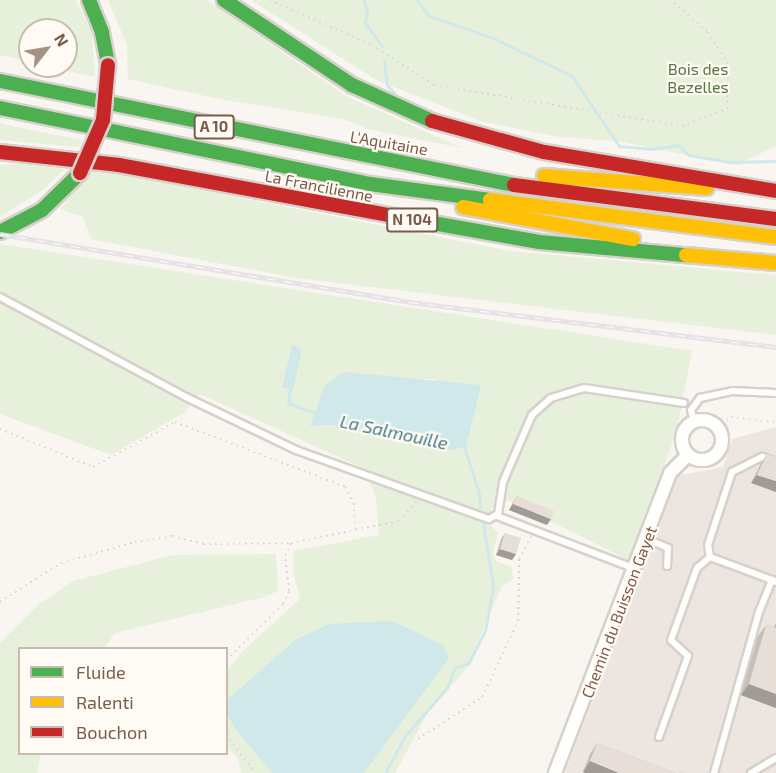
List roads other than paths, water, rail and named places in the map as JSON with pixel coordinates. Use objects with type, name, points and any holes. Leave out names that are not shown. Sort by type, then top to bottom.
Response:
[{"type":"highway","points":[[0,232],[42,210],[80,173],[103,120],[108,65],[102,33],[89,0]]},
{"type":"highway","points":[[224,0],[352,85],[441,125],[544,152],[776,191]]},
{"type":"highway","name":"L'Aquitaine","points":[[0,81],[174,119],[429,166],[537,189],[776,219]]},
{"type":"highway","name":"A 10","points":[[0,108],[370,184],[776,237]]},
{"type":"highway","name":"La Francilienne","points":[[0,153],[119,165],[539,242],[776,262]]},
{"type":"highway","points":[[429,166],[776,191]]},
{"type":"highway","points":[[370,184],[542,224],[776,262]]},
{"type":"street","points":[[707,420],[717,427],[722,440],[718,452],[700,460],[688,455],[682,436],[694,422],[707,420]]},
{"type":"street","name":"Chemin du Buisson Gayet","points":[[555,773],[636,569],[670,473],[688,455]]},
{"type":"lane","points":[[0,297],[186,397],[296,450],[373,480],[423,494],[465,513],[489,519],[497,516],[636,569]]},
{"type":"lane","points":[[497,516],[503,482],[532,415],[551,398],[584,388],[684,403]]},
{"type":"lane","points":[[694,422],[691,410],[700,398],[732,391],[776,393]]},
{"type":"lane","points":[[710,556],[708,545],[732,472],[762,458],[776,462]]},
{"type":"lane","points":[[647,539],[668,548],[667,566]]},
{"type":"lane","points":[[710,556],[774,581],[759,612],[714,773]]},
{"type":"lane","points":[[659,737],[688,656],[671,640],[697,568],[710,556]]},
{"type":"lane","points":[[751,773],[776,758]]},
{"type":"water","points":[[292,345],[300,348],[301,353],[293,390],[282,387]]},
{"type":"water","points":[[344,372],[481,385],[466,447],[450,450],[332,425],[310,426],[325,385]]},
{"type":"water","points":[[392,621],[443,645],[449,658],[364,773],[272,773],[236,730],[228,717],[228,699],[295,640],[329,624]]},
{"type":"waterway","name":"La Salmouille","points":[[363,0],[367,9],[365,23],[382,46]]},
{"type":"waterway","points":[[417,0],[429,16],[493,38],[572,76],[619,146],[651,149],[678,145],[689,155],[730,162],[776,161]]},
{"type":"waterway","name":"La Salmouille","points":[[384,61],[387,85],[395,94]]},
{"type":"waterway","name":"La Salmouille","points":[[290,388],[288,403],[315,413]]},
{"type":"waterway","name":"La Salmouille","points":[[464,447],[479,493],[480,508]]},
{"type":"waterway","name":"La Salmouille","points":[[385,773],[405,736],[447,688],[455,667],[468,664],[485,631],[493,586],[483,524]]},
{"type":"railway","points":[[0,234],[409,302],[776,347]]},
{"type":"park label","name":"Bois des Bezelles","points":[[698,78]]}]
